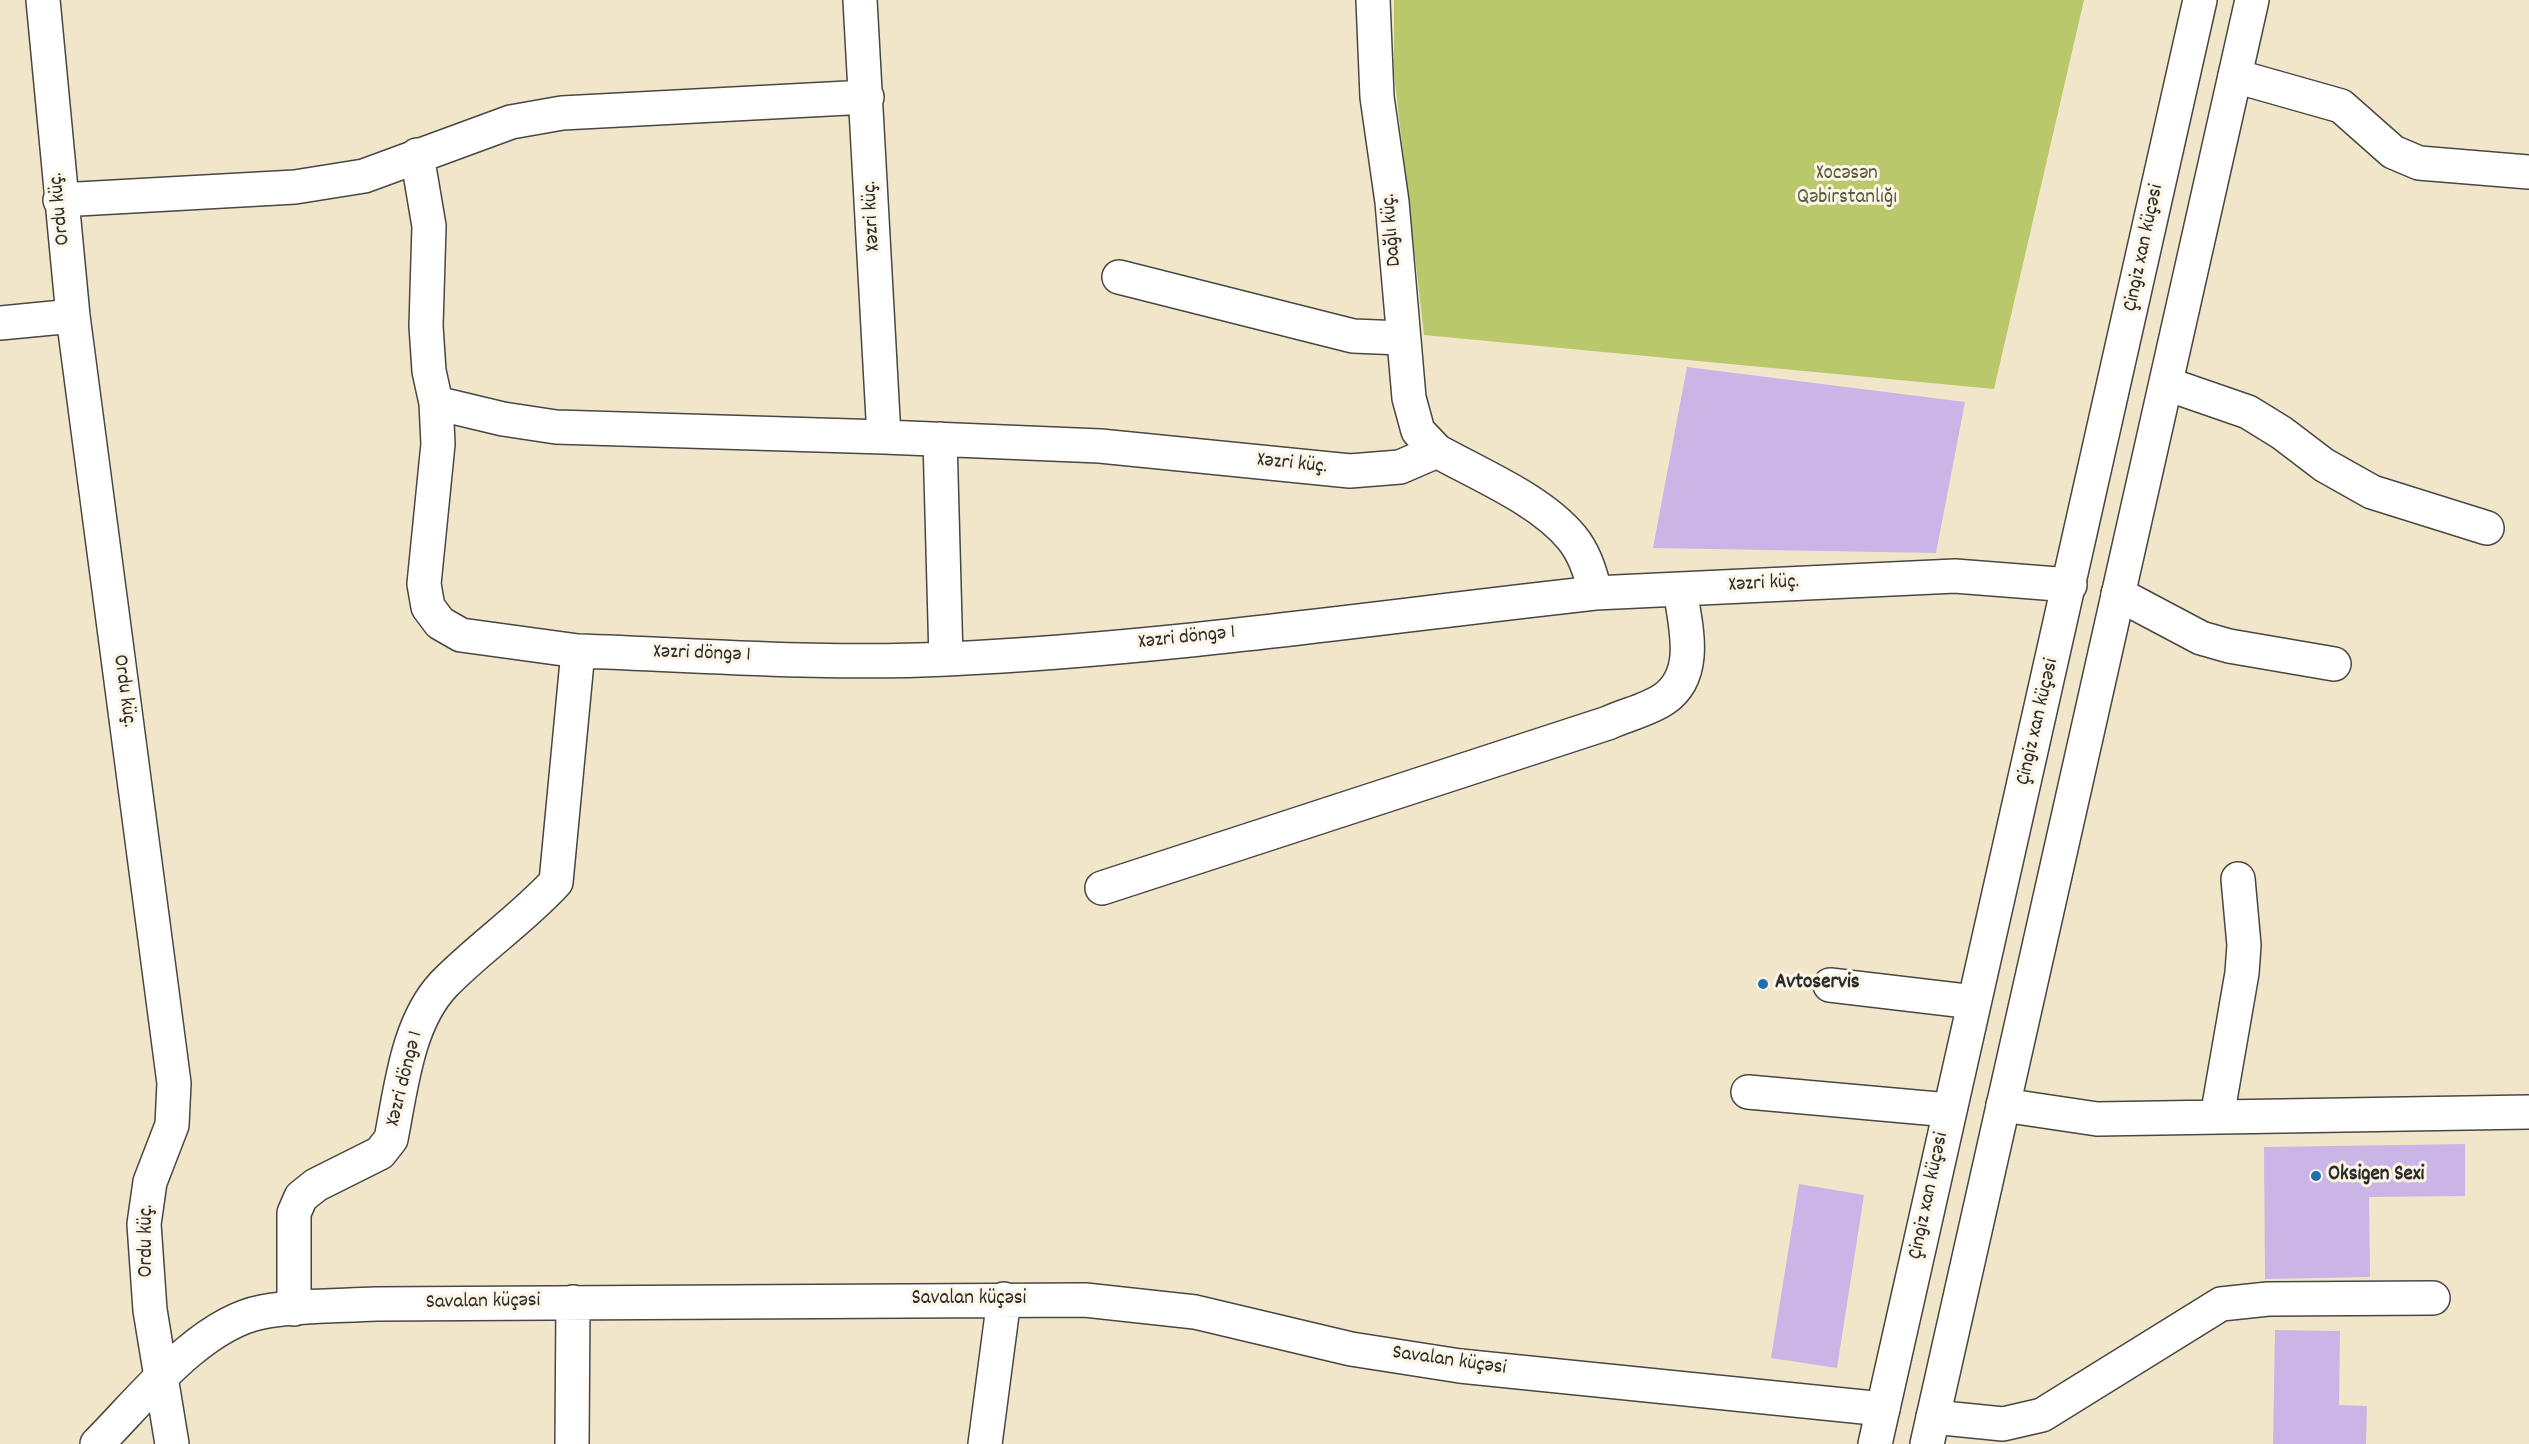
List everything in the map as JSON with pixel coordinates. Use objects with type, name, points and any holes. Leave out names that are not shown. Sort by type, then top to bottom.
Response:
[{"type":"street","name":"Ordu küç.","points":[[43,0],[60,200],[73,316],[174,1083],[172,1125],[150,1182],[144,1224],[150,1310],[172,1444]]},
{"type":"street","name":"Xəzri küç.","points":[[860,0],[884,437],[1100,446],[1350,471],[1400,467],[1437,451]]},
{"type":"street","name":"Dağlı küç.","points":[[1373,0],[1377,97],[1392,202],[1409,398],[1418,431],[1437,451]]},
{"type":"street","name":"Çingiz xan küçəsi","points":[[1875,1444],[2200,0]]},
{"type":"street","points":[[2252,0],[1930,1430],[2003,1425],[2042,1415],[2221,1304],[2268,1299],[2433,1298]]},
{"type":"street","points":[[2235,75],[2341,106],[2393,152],[2419,163],[2529,172]]},
{"type":"street","points":[[60,200],[296,187],[364,176],[511,122],[562,113],[867,97]]},
{"type":"street","points":[[417,155],[429,226],[426,326],[429,371],[436,403],[438,444],[424,584],[428,608],[440,623],[461,634],[578,651]]},
{"type":"street","points":[[1119,277],[1353,336],[1402,338]]},
{"type":"street","points":[[0,323],[73,316]]},
{"type":"street","points":[[2167,384],[2248,412],[2282,433],[2325,465],[2372,492],[2487,528]]},
{"type":"street","points":[[436,403],[556,427],[884,437]]},
{"type":"street","points":[[940,439],[946,659]]},
{"type":"street","points":[[1437,451],[1529,501],[1572,538],[1590,568],[1594,593]]},
{"type":"street","name":"Xəzri küç.","points":[[1594,593],[1955,576],[2070,585]]},
{"type":"street","points":[[1102,888],[1608,723],[1665,699],[1683,677],[1689,650],[1680,589]]},
{"type":"street","name":"Xəzri döngə 1","points":[[294,1309],[294,1213],[301,1197],[316,1185],[380,1153],[391,1139],[415,1032],[430,1004],[443,985],[531,909],[556,882],[578,651],[835,660],[946,659],[1142,644],[1594,593]]},
{"type":"street","points":[[2118,594],[2201,638],[2229,646],[2334,664]]},
{"type":"street","points":[[2217,1117],[2242,973],[2244,945],[2238,879]]},
{"type":"street","points":[[1830,985],[1974,1002]]},
{"type":"street","points":[[1748,1092],[1949,1110]]},
{"type":"street","points":[[2003,1105],[2097,1119],[2529,1112]]},
{"type":"street","points":[[985,1444],[1004,1299]]},
{"type":"street","name":"Savalan küçəsi","points":[[97,1444],[197,1343],[232,1322],[261,1312],[376,1304],[1004,1299],[1086,1300],[1145,1304],[1196,1312],[1351,1349],[1460,1366],[1882,1409]]},
{"type":"street","points":[[572,1444],[573,1302]]},
{"type":"green space","name":"Xocəsən Qəbirstanlığı","points":[[1394,0],[2084,0],[1994,389],[1424,335],[1394,73]]},
{"type":"building","points":[[1687,367],[1965,402],[1936,553],[1653,548]]},
{"type":"building","points":[[2465,1144],[2465,1196],[2369,1197],[2370,1277],[2265,1279],[2264,1147]]},
{"type":"building","points":[[1799,1184],[1864,1195],[1837,1368],[1771,1358]]},
{"type":"building","points":[[2275,1330],[2340,1331],[2339,1405],[2367,1406],[2366,1444],[2273,1444]]},
{"type":"place","name":"Avtoservis","points":[[1763,984]]},
{"type":"place","name":"Oksigen Sexi","points":[[2316,1176]]}]
